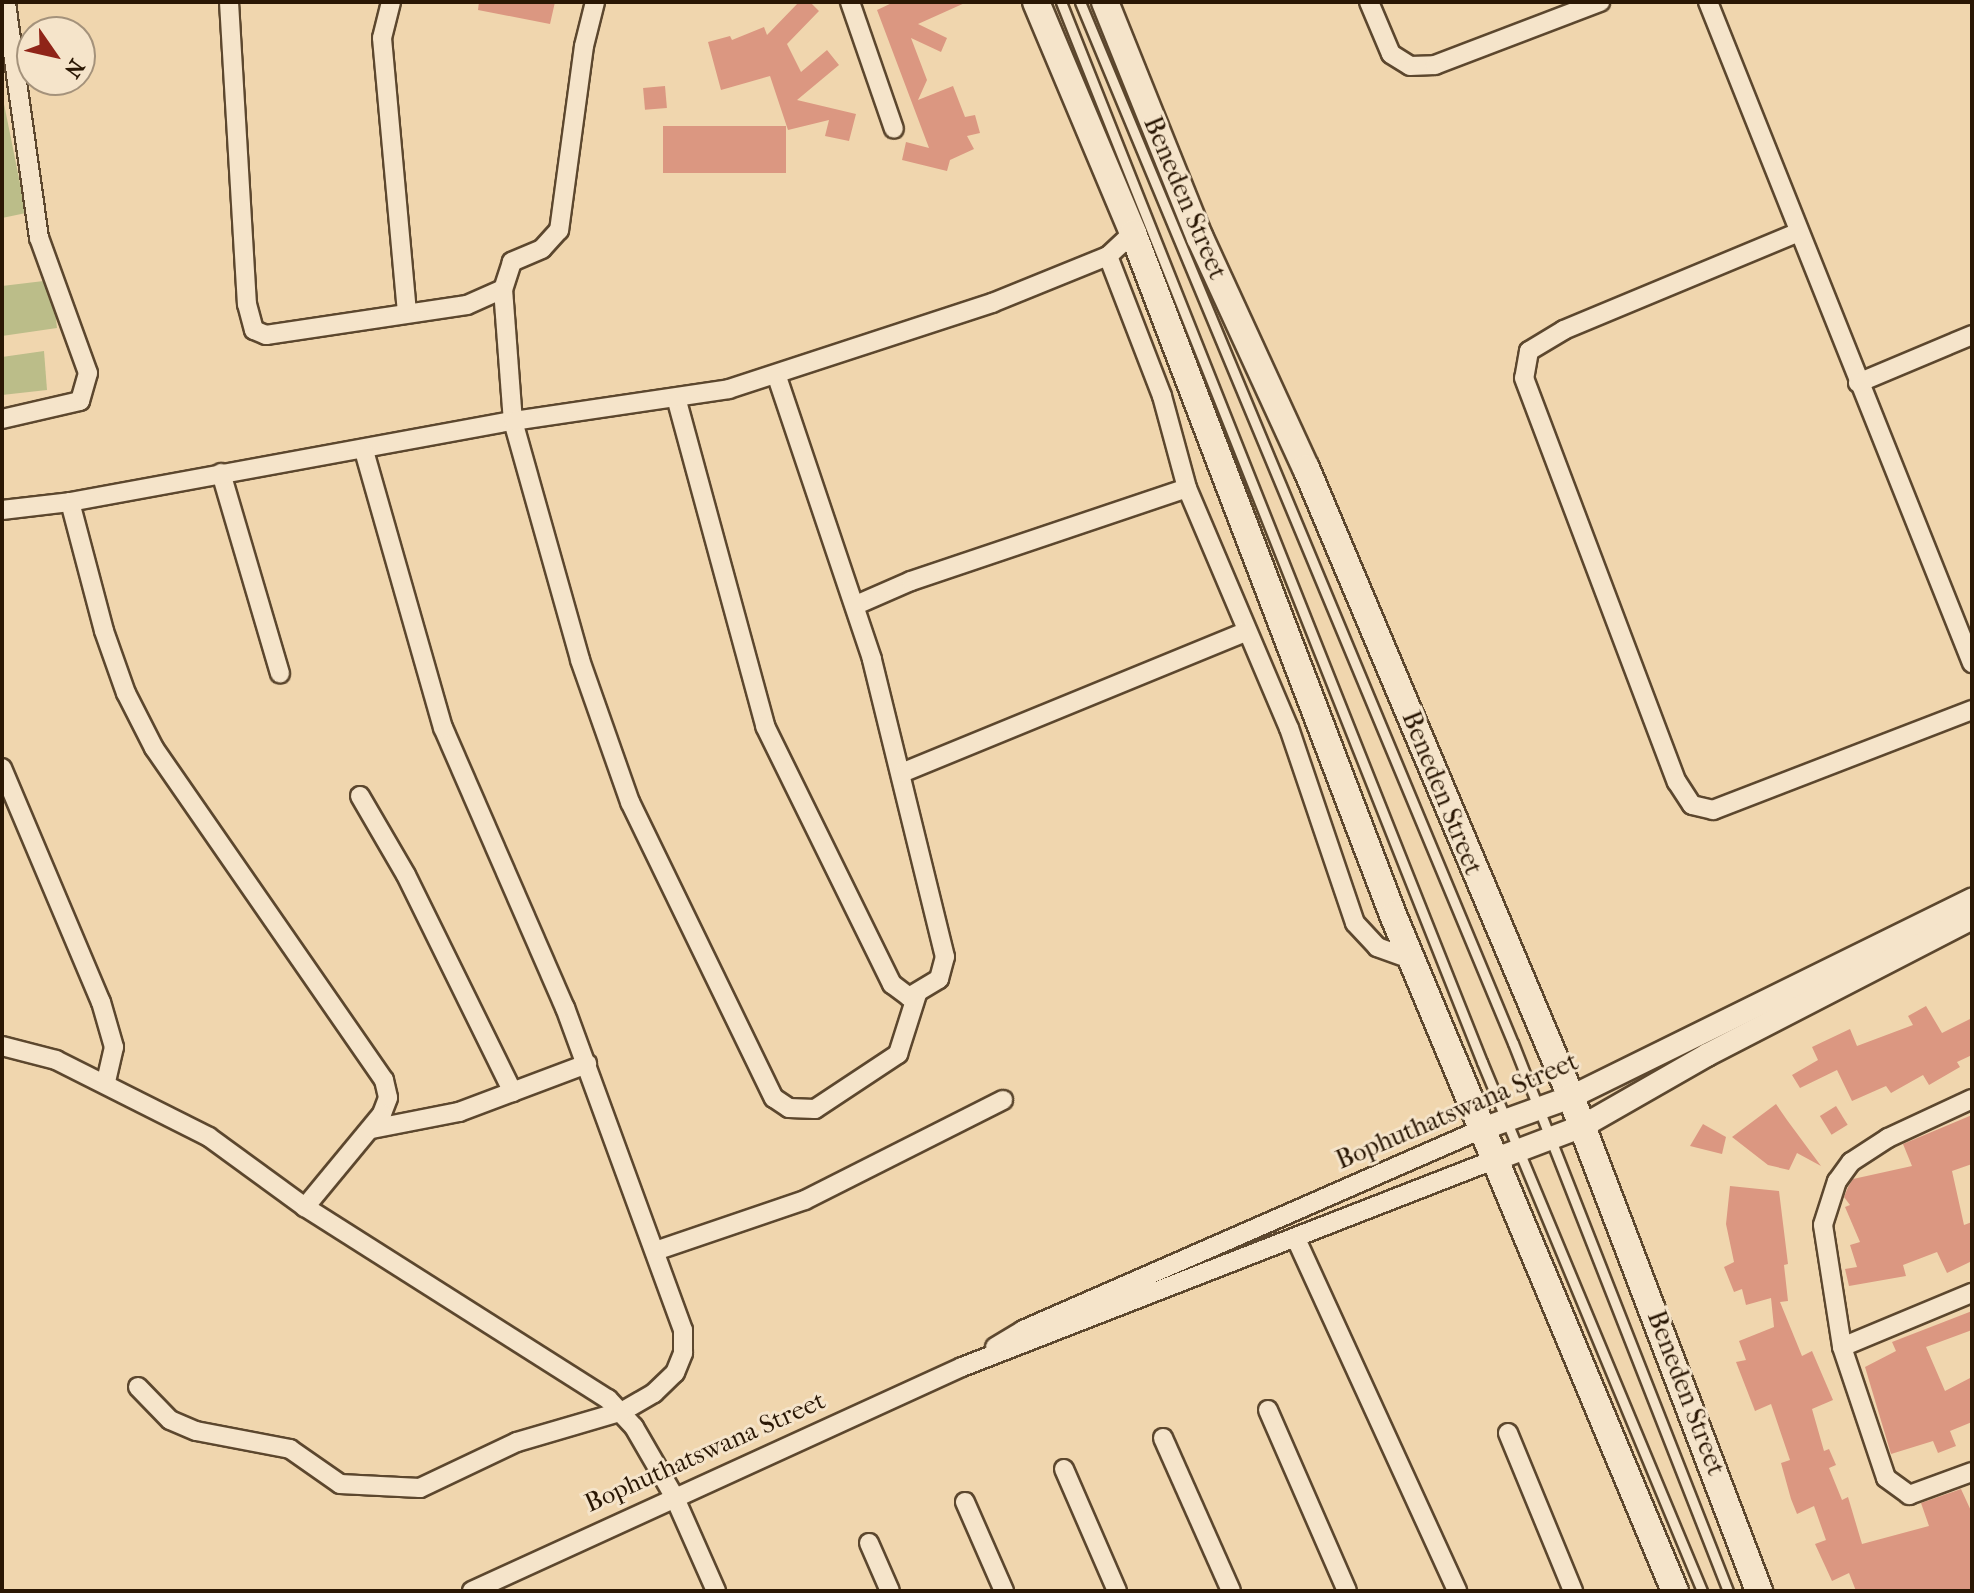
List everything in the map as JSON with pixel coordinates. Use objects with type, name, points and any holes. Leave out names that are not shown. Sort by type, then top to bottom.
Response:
[{"type":"main road","points":[[1036,2],[1133,233],[1412,960],[1495,1125],[1616,1460],[1675,1591]]},
{"type":"main road","name":"Beneden Street","points":[[1105,2],[1200,238],[1306,468],[1583,1126],[1759,1591]]},
{"type":"street","points":[[2,419],[80,401],[88,373],[39,238],[6,2]]},
{"type":"street","points":[[229,2],[247,304],[254,330],[266,335],[467,305],[503,289]]},
{"type":"street","points":[[391,2],[382,38],[407,313]]},
{"type":"street","points":[[595,2],[576,92],[559,230],[542,249],[512,262],[503,289],[513,421],[568,624],[630,802],[774,1098],[789,1108],[815,1109],[898,1054],[917,994]]},
{"type":"street","points":[[850,2],[894,129]]},
{"type":"street","points":[[1369,2],[1391,54],[1410,66],[1435,65],[1600,2]]},
{"type":"street","points":[[1708,2],[1972,663]]},
{"type":"street","points":[[1799,232],[1564,330],[1529,351],[1524,378],[1677,782],[1692,805],[1713,810],[1972,710]]},
{"type":"street","points":[[2,510],[70,502],[221,473],[364,451],[513,421],[677,401],[777,377],[919,330],[1108,256],[1133,233]]},
{"type":"street","points":[[1108,256],[1162,396],[1187,488],[1289,728],[1355,923],[1377,947],[1412,960]]},
{"type":"street","points":[[1858,383],[1972,335]]},
{"type":"street","points":[[677,401],[765,726],[892,984],[909,997],[939,979],[945,957],[915,844],[904,772],[856,605],[777,377]]},
{"type":"street","points":[[138,1387],[170,1420],[196,1431],[290,1449],[340,1484],[390,1489],[420,1488],[517,1442],[623,1411],[654,1393],[675,1373],[683,1353],[683,1330],[587,1064],[522,900],[443,728],[364,451]]},
{"type":"street","points":[[221,473],[280,673]]},
{"type":"street","points":[[856,605],[911,581],[1187,488]]},
{"type":"street","points":[[70,502],[104,631],[126,693],[194,811],[384,1080],[388,1098],[372,1129],[305,1207]]},
{"type":"street","points":[[904,772],[1246,632]]},
{"type":"street","points":[[2,768],[101,1002],[114,1047],[106,1082]]},
{"type":"street","points":[[360,796],[406,875],[513,1092]]},
{"type":"street","name":"Bophuthatswana Street","points":[[962,1367],[1023,1330],[1495,1125],[1571,1097],[1972,900]]},
{"type":"street","name":"Bophuthatswana Street","points":[[472,1591],[674,1496],[962,1367],[1297,1241],[1583,1126],[1707,1055],[1972,918]]},
{"type":"street","points":[[2,1046],[56,1060],[106,1082],[209,1137],[305,1207],[579,1377],[623,1411],[674,1496],[716,1591]]},
{"type":"street","points":[[372,1129],[433,1119],[587,1064]]},
{"type":"street","points":[[1972,1099],[1888,1138],[1851,1162],[1837,1181],[1823,1225],[1842,1347],[1880,1466],[1896,1488],[1909,1495],[1923,1494],[1972,1472]]},
{"type":"street","points":[[655,1251],[805,1200],[1003,1100]]},
{"type":"street","points":[[1297,1241],[1457,1591]]},
{"type":"street","points":[[1842,1347],[1972,1293]]},
{"type":"street","points":[[1268,1410],[1347,1591]]},
{"type":"street","points":[[1508,1433],[1573,1591]]},
{"type":"street","points":[[1163,1438],[1231,1591]]},
{"type":"street","points":[[1064,1469],[1117,1591]]},
{"type":"street","points":[[965,1502],[1004,1591]]},
{"type":"street","points":[[869,1543],[890,1591]]},
{"type":"lane","points":[[1061,2],[1495,1125]]},
{"type":"lane","points":[[1080,2],[1551,1138],[1728,1591]]},
{"type":"lane","points":[[1507,1155],[1702,1591]]},
{"type":"green space","points":[[2,94],[26,213],[2,218]]},
{"type":"green space","points":[[52,280],[57,328],[2,336],[2,286]]},
{"type":"green space","points":[[44,351],[47,390],[2,395],[2,357]]},
{"type":"building","points":[[479,2],[555,2],[550,24],[478,10]]},
{"type":"building","points":[[799,2],[810,2],[819,11],[787,44],[801,72],[827,50],[839,65],[797,100],[856,114],[849,141],[825,136],[829,120],[788,130],[770,76],[721,90],[708,42],[730,36],[732,40],[764,27],[767,35]]},
{"type":"building","points":[[894,2],[967,2],[918,24],[947,38],[941,52],[911,38],[927,80],[918,100],[953,86],[965,117],[975,115],[980,133],[967,136],[974,149],[950,160],[947,171],[902,160],[906,142],[929,148],[877,10]]},
{"type":"building","points":[[665,86],[667,108],[645,110],[643,88]]},
{"type":"building","points":[[663,126],[786,126],[786,173],[663,173]]},
{"type":"building","points":[[1926,1006],[1942,1033],[1972,1018],[1972,1055],[1957,1062],[1960,1067],[1929,1085],[1923,1075],[1891,1093],[1886,1086],[1852,1101],[1837,1070],[1800,1088],[1792,1075],[1818,1060],[1812,1047],[1850,1029],[1857,1046],[1913,1025],[1908,1016]]},
{"type":"building","points":[[1776,1104],[1821,1166],[1797,1153],[1789,1170],[1768,1165],[1732,1137]]},
{"type":"building","points":[[1836,1106],[1848,1125],[1832,1135],[1820,1116]]},
{"type":"building","points":[[1972,1115],[1972,1164],[1952,1171],[1964,1225],[1972,1222],[1972,1261],[1947,1273],[1937,1252],[1903,1265],[1906,1276],[1849,1286],[1845,1269],[1857,1267],[1850,1245],[1860,1242],[1845,1207],[1850,1205],[1844,1197],[1853,1179],[1912,1166],[1903,1144]]},
{"type":"building","points":[[1703,1124],[1726,1137],[1722,1154],[1690,1146]]},
{"type":"building","points":[[1730,1186],[1779,1191],[1788,1264],[1784,1265],[1788,1301],[1780,1302],[1802,1356],[1812,1351],[1833,1400],[1812,1409],[1824,1451],[1829,1449],[1836,1465],[1829,1468],[1842,1500],[1848,1497],[1862,1544],[1929,1526],[1921,1503],[1961,1489],[1972,1513],[1972,1591],[1856,1591],[1849,1573],[1832,1581],[1815,1544],[1826,1540],[1814,1506],[1797,1514],[1791,1499],[1781,1463],[1790,1460],[1771,1404],[1755,1411],[1736,1362],[1746,1360],[1739,1341],[1774,1327],[1771,1298],[1746,1305],[1742,1289],[1734,1292],[1724,1267],[1734,1262],[1726,1224]]},
{"type":"building","points":[[1972,1311],[1972,1330],[1926,1347],[1945,1391],[1972,1377],[1972,1422],[1950,1431],[1956,1446],[1938,1453],[1933,1441],[1891,1454],[1865,1367],[1896,1351],[1892,1342]]}]
